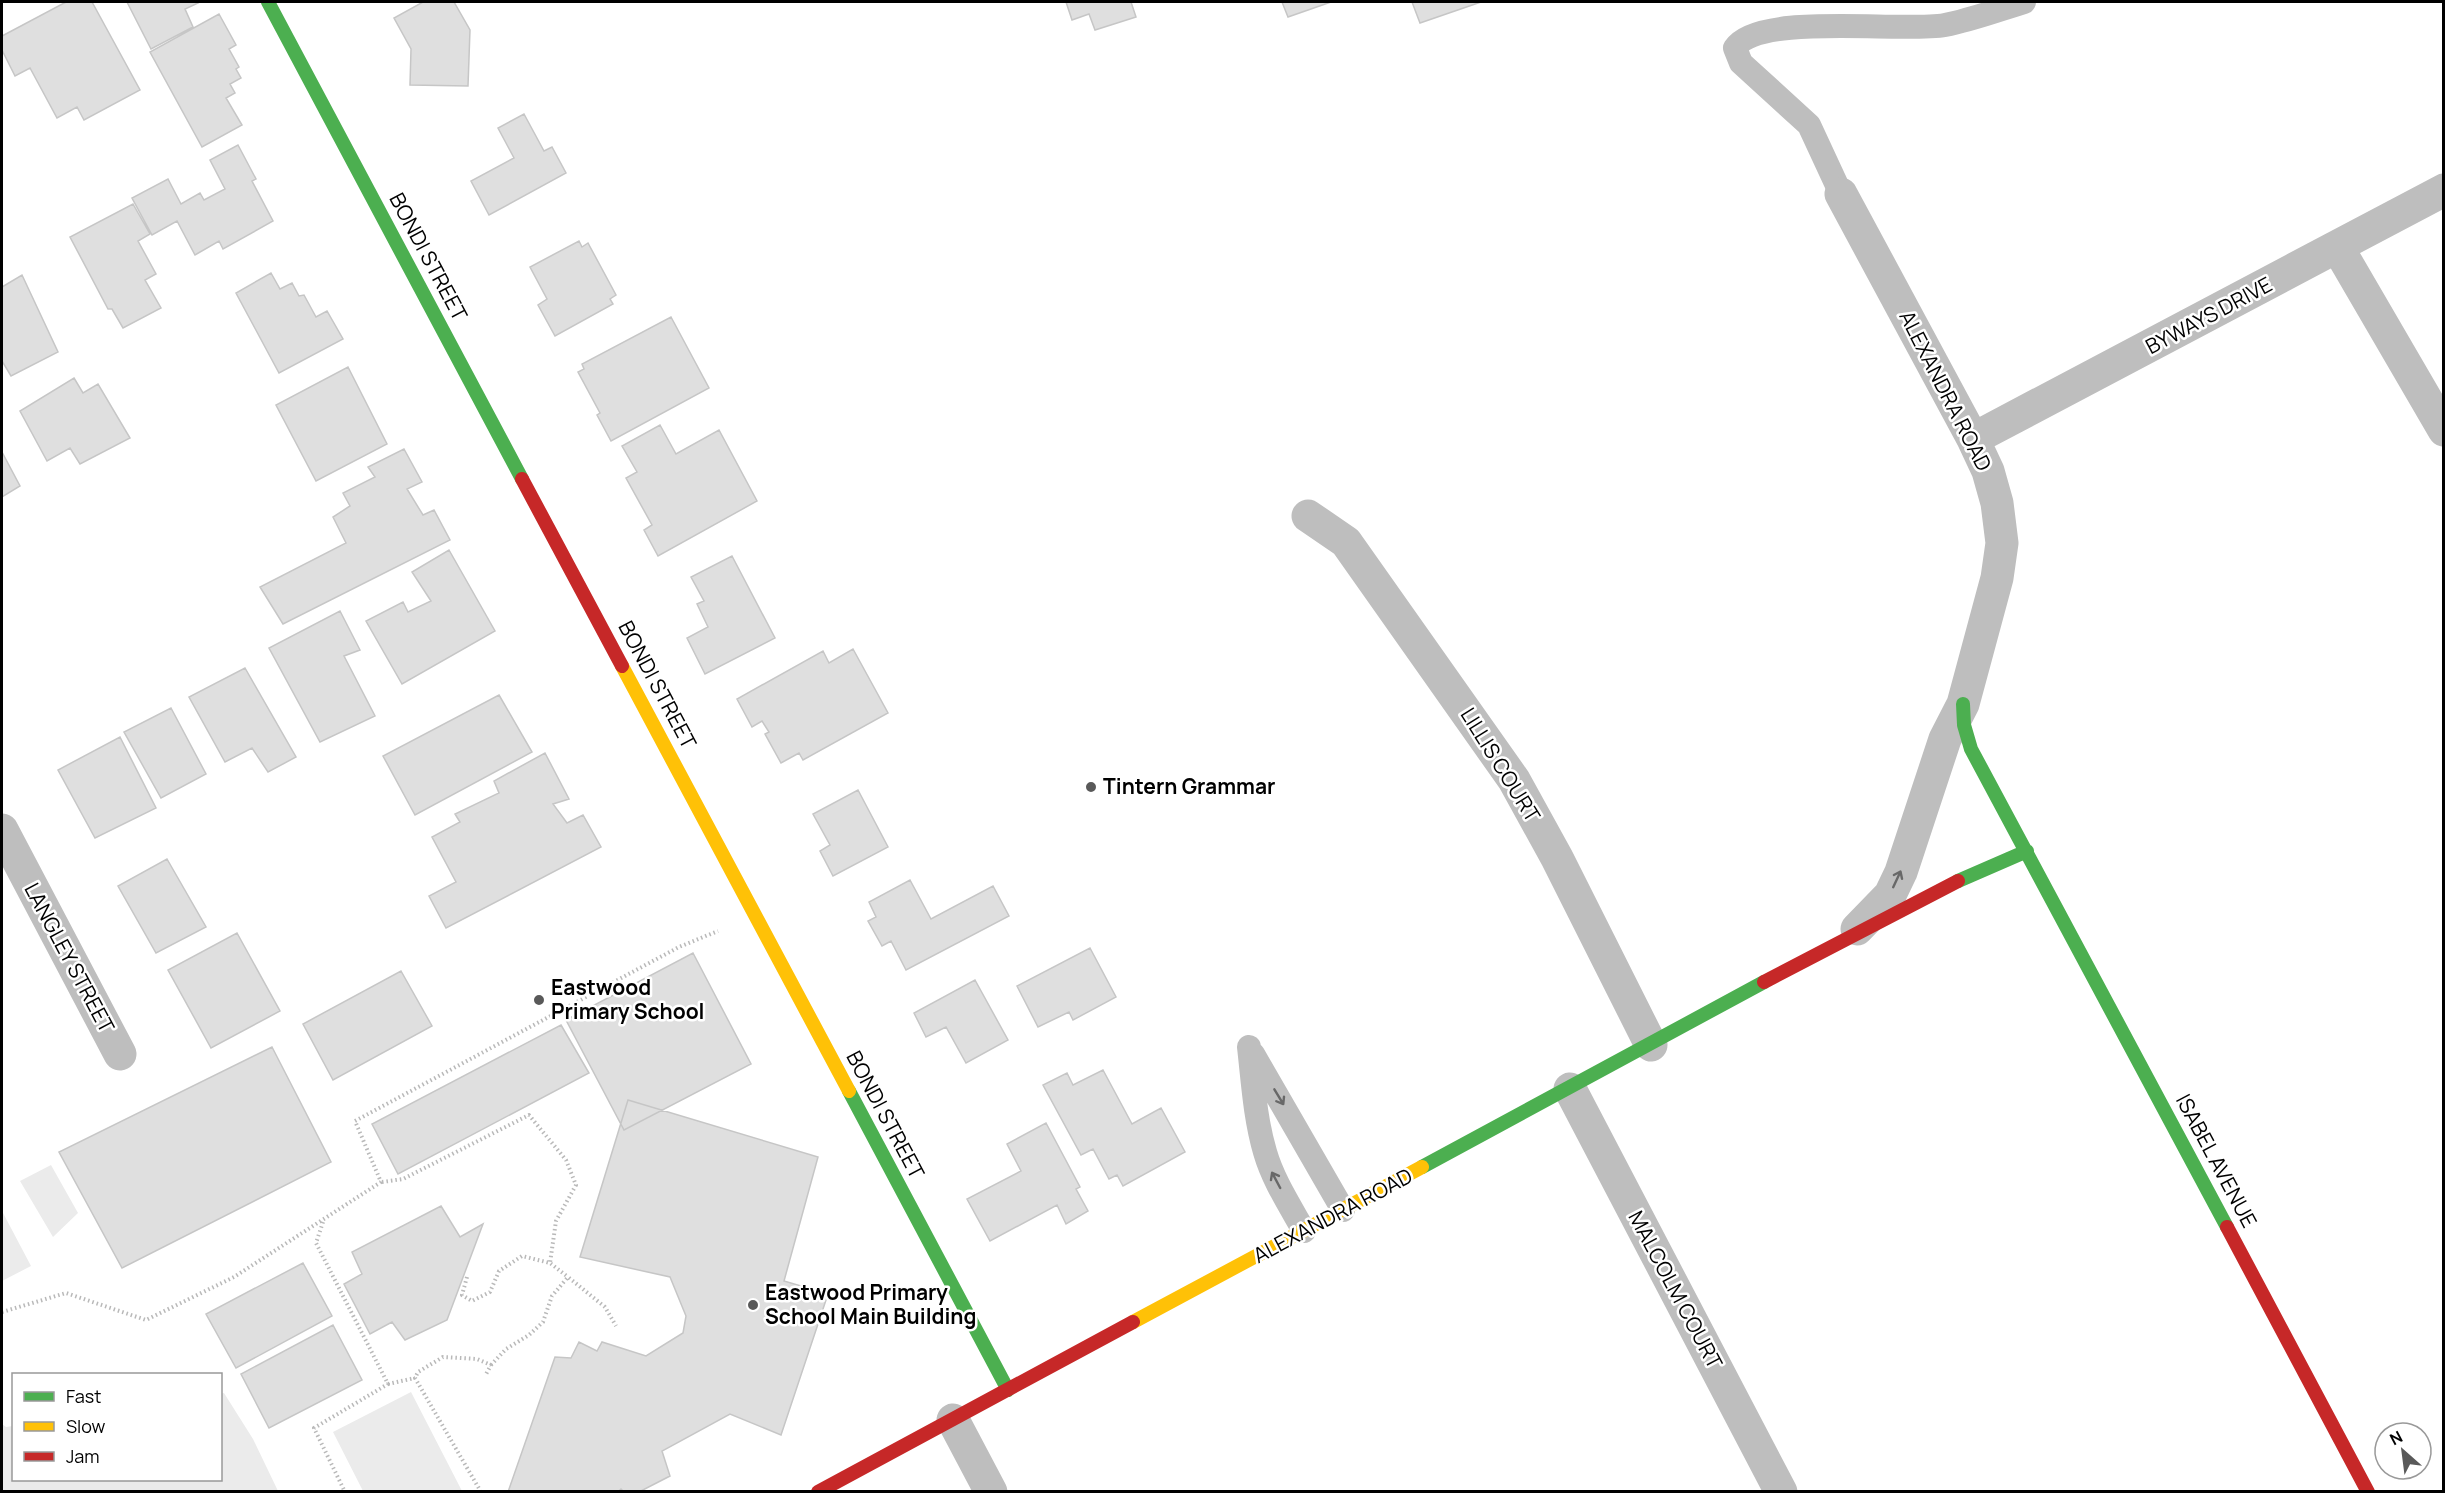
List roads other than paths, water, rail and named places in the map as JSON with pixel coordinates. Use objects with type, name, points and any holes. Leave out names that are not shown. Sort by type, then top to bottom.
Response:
[{"type":"street","name":"BONDI STREET","points":[[268,2],[1008,1390]]},
{"type":"street","name":"BYWAYS DRIVE","points":[[1973,439],[2444,190]]},
{"type":"street","name":"ALEXANDRA ROAD","points":[[1841,194],[1988,471],[2002,543],[1997,578],[1963,704],[1945,739],[1901,872],[1890,896],[1846,938]]},
{"type":"street","points":[[2338,248],[2444,430]]},
{"type":"street","name":"LILLIS COURT","points":[[1308,516],[1346,542],[1514,780],[1557,858],[1651,1045]]},
{"type":"street","name":"ALEXANDRA ROAD","points":[[818,1491],[1570,1089],[1846,938],[1942,888],[2027,851],[1971,749],[1964,725],[1963,704]]},
{"type":"street","name":"LANGLEY STREET","points":[[2,830],[120,1054]]},
{"type":"street","name":"ISABEL AVENUE","points":[[2027,851],[2368,1491]]},
{"type":"street","name":"MALCOLM COURT","points":[[1570,1089],[1780,1491]]},
{"type":"street","points":[[953,1420],[991,1491]]},
{"type":"lane","points":[[1841,194],[1809,125],[1741,63],[1735,48],[1738,42],[1745,37],[1777,29],[1850,25],[1943,25],[2024,2]]},
{"type":"lane","points":[[1304,1231],[1265,1153],[1258,1123],[1249,1047],[1343,1210]]},
{"type":"place","name":"Tintern Grammar","points":[[1091,787]]},
{"type":"place","name":"Eastwood Primary School","points":[[539,1000]]},
{"type":"place","name":"Eastwood Primary School Main Building","points":[[753,1305]]}]
